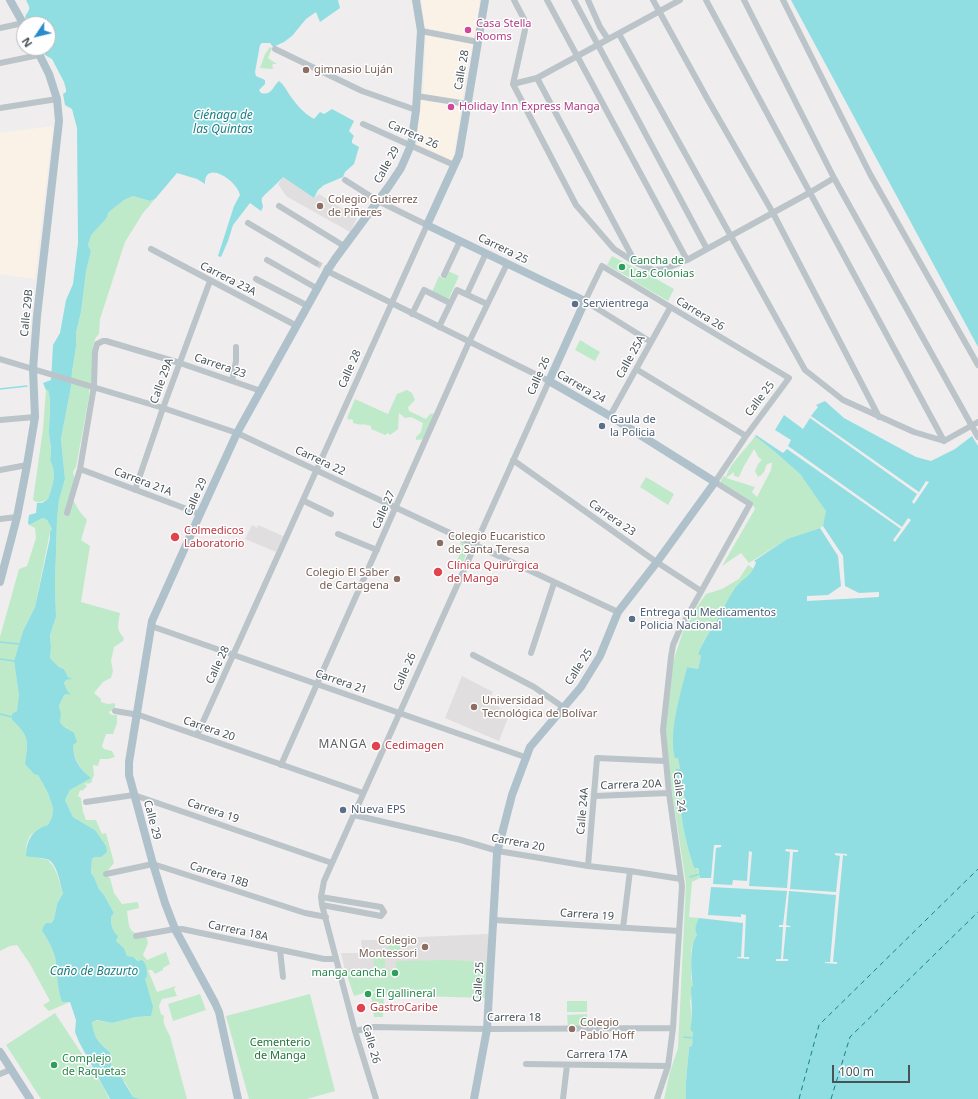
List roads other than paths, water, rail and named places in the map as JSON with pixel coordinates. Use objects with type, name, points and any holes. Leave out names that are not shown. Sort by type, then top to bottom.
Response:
[{"type":"main road","points":[[10,0],[19,16]]},
{"type":"main road","name":"Calle 29","points":[[238,1099],[219,1012],[175,929],[153,864],[134,795],[129,775],[129,762],[136,714],[151,626],[237,433],[318,289],[327,270],[378,202],[401,168],[411,145],[416,110],[421,31],[416,0]]},
{"type":"main road","name":"Calle 28","points":[[427,225],[459,155],[485,0]]},
{"type":"main road","name":"Calle 29B","points":[[0,582],[17,517],[28,465],[35,417],[33,369],[37,316],[59,121],[56,99],[49,74],[40,56]]},
{"type":"main road","name":"Carrera 25","points":[[427,225],[585,301]]},
{"type":"main road","name":"Calle 26","points":[[549,381],[585,301]]},
{"type":"main road","name":"Carrera 24","points":[[549,381],[610,416],[715,482]]},
{"type":"main road","name":"Calle 25","points":[[474,1099],[487,1029],[498,851],[512,796],[525,757],[530,747],[581,687],[600,656],[618,612],[657,562],[715,482]]},
{"type":"main road","points":[[0,1052],[30,1099]]},
{"type":"street","points":[[514,0],[524,19],[525,30],[513,84],[576,205],[614,250],[636,263],[652,270],[665,269],[687,260],[834,178]]},
{"type":"street","points":[[548,0],[687,260]]},
{"type":"street","points":[[574,0],[707,250]]},
{"type":"street","points":[[588,0],[608,39]]},
{"type":"street","points":[[654,0],[708,100],[773,213],[879,417]]},
{"type":"street","points":[[513,84],[537,78],[680,0]]},
{"type":"street","points":[[706,0],[944,441]]},
{"type":"street","points":[[744,0],[834,178],[978,437]]},
{"type":"street","points":[[783,0],[870,174],[978,365]]},
{"type":"street","points":[[0,28],[16,25]]},
{"type":"street","points":[[421,31],[478,42]]},
{"type":"street","points":[[619,34],[805,370],[843,400],[914,432],[944,441],[978,422]]},
{"type":"street","points":[[275,49],[362,91],[416,110]]},
{"type":"street","points":[[0,63],[24,56]]},
{"type":"street","points":[[537,78],[636,263]]},
{"type":"street","points":[[417,96],[467,104]]},
{"type":"street","points":[[0,108],[56,99]]},
{"type":"street","name":"Carrera 26","points":[[363,124],[454,165]]},
{"type":"street","name":"Carrera 25","points":[[345,180],[378,202],[427,225]]},
{"type":"street","points":[[279,206],[344,246]]},
{"type":"street","points":[[248,223],[316,263]]},
{"type":"street","name":"Calle 28","points":[[197,736],[427,225]]},
{"type":"street","points":[[444,275],[460,240]]},
{"type":"street","name":"Carrera 23A","points":[[151,249],[297,326]]},
{"type":"street","points":[[467,294],[486,253]]},
{"type":"street","points":[[266,260],[318,289]]},
{"type":"street","name":"Calle 27","points":[[281,765],[469,342],[507,264]]},
{"type":"street","name":"Carrera 26","points":[[602,266],[789,378]]},
{"type":"street","name":"Calle 26","points":[[585,301],[602,266]]},
{"type":"street","name":"Carrera 24","points":[[327,270],[392,304],[549,381]]},
{"type":"street","points":[[256,279],[308,306]]},
{"type":"street","name":"Calle 29A","points":[[135,490],[163,408],[210,280]]},
{"type":"street","points":[[412,314],[424,290],[450,303]]},
{"type":"street","points":[[439,327],[457,290],[487,304]]},
{"type":"street","name":"Carrera 25","points":[[585,301],[651,342]]},
{"type":"street","name":"Calle 25A","points":[[610,416],[670,308]]},
{"type":"street","name":"Carrera 23","points":[[91,386],[97,344],[103,341],[180,363],[261,391]]},
{"type":"street","points":[[232,381],[236,362],[236,347]]},
{"type":"street","name":"Carrera 22","points":[[0,359],[163,408],[237,433],[618,612]]},
{"type":"street","points":[[636,370],[746,436]]},
{"type":"street","name":"Calle 25","points":[[715,482],[746,436],[789,378]]},
{"type":"street","name":"Calle 26","points":[[376,1099],[355,1031],[322,905],[321,896],[324,881],[549,381]]},
{"type":"street","points":[[67,513],[80,469],[91,386]]},
{"type":"street","points":[[0,420],[35,417]]},
{"type":"street","name":"Carrera 23","points":[[513,460],[657,562],[701,591]]},
{"type":"street","points":[[0,470],[28,465]]},
{"type":"street","name":"Carrera 21A","points":[[80,469],[200,514]]},
{"type":"street","name":"Carrera 24","points":[[715,482],[750,504]]},
{"type":"street","points":[[304,501],[331,514]]},
{"type":"street","name":"Calle 24","points":[[657,1099],[668,1066],[673,1028],[682,886],[668,793],[663,730],[673,645],[701,591],[750,504]]},
{"type":"street","points":[[0,519],[17,517]]},
{"type":"street","points":[[338,534],[376,550]]},
{"type":"street","points":[[531,653],[554,583]]},
{"type":"street","name":"Carrera 21","points":[[151,626],[525,757]]},
{"type":"street","points":[[473,655],[534,687],[563,707]]},
{"type":"street","name":"Carrera 20","points":[[115,711],[136,714],[364,793]]},
{"type":"street","name":"Calle 24A","points":[[588,866],[597,758],[665,761]]},
{"type":"street","name":"Carrera 20A","points":[[595,796],[668,793]]},
{"type":"street","name":"Carrera 19","points":[[86,802],[134,795],[332,862]]},
{"type":"street","name":"Carrera 20","points":[[354,815],[461,840],[498,851],[588,866],[681,879]]},
{"type":"street","name":"Carrera 18B","points":[[106,874],[153,864],[305,913],[326,917]]},
{"type":"street","points":[[623,928],[630,871]]},
{"type":"street","points":[[321,896],[382,906],[384,912],[381,916],[322,905]]},
{"type":"street","name":"Carrera 19","points":[[494,920],[679,931]]},
{"type":"street","name":"Carrera 18A","points":[[136,936],[182,929],[324,959],[336,959]]},
{"type":"street","points":[[280,950],[283,977]]},
{"type":"street","name":"Carrera 18","points":[[355,1031],[374,1027],[487,1029],[673,1028]]},
{"type":"street","name":"Carrera 17A","points":[[526,1064],[668,1066]]},
{"type":"street","points":[[563,1099],[567,1065]]},
{"type":"street","points":[[0,1074],[12,1069]]},
{"type":"water","points":[[26,0],[338,0],[340,8],[320,22],[316,12],[306,19],[292,36],[284,42],[273,47],[270,43],[262,43],[260,45],[255,72],[256,76],[265,80],[265,84],[259,90],[261,93],[265,94],[270,92],[279,81],[300,108],[314,119],[320,112],[324,114],[332,109],[354,121],[349,131],[354,136],[352,143],[359,147],[354,164],[345,172],[343,177],[324,185],[318,190],[314,198],[283,177],[262,198],[263,207],[261,211],[250,203],[233,225],[221,257],[218,256],[234,206],[240,195],[238,189],[233,183],[221,174],[215,173],[210,173],[206,177],[205,184],[197,179],[177,173],[155,199],[150,201],[133,196],[124,200],[109,212],[106,219],[91,235],[88,245],[91,251],[76,333],[76,347],[71,387],[61,439],[65,479],[59,500],[57,520],[55,584],[56,617],[50,635],[50,658],[59,667],[64,669],[68,677],[72,679],[66,680],[64,683],[71,695],[64,695],[59,706],[61,714],[60,722],[63,726],[74,733],[77,742],[73,745],[74,755],[80,768],[91,778],[70,790],[65,800],[73,817],[95,830],[106,846],[107,852],[101,857],[95,857],[92,859],[91,873],[114,913],[111,920],[113,930],[118,936],[116,941],[124,948],[127,956],[133,957],[138,961],[142,960],[146,968],[147,977],[145,979],[153,1007],[151,1016],[136,1017],[112,1023],[97,1020],[92,1022],[97,1039],[110,1052],[112,1069],[115,1076],[121,1077],[133,1097],[140,1099],[110,1099],[79,1042],[75,1032],[76,1020],[70,1002],[62,1002],[58,985],[54,953],[42,931],[46,923],[51,923],[54,919],[57,904],[63,893],[60,880],[55,866],[49,860],[26,856],[27,845],[31,836],[38,829],[48,825],[52,817],[53,808],[48,793],[38,775],[34,774],[25,764],[27,744],[25,735],[12,720],[12,714],[17,711],[19,696],[14,661],[23,631],[35,607],[50,532],[52,529],[47,520],[43,518],[29,525],[28,523],[29,515],[36,513],[37,503],[42,503],[48,499],[53,484],[54,474],[50,460],[51,448],[49,436],[50,400],[48,390],[46,390],[43,383],[51,380],[53,345],[60,333],[66,300],[73,284],[78,243],[77,128],[72,109],[65,105],[63,94],[66,92],[66,89],[64,82],[52,59],[47,56],[56,56],[56,16],[26,16],[29,7]]},
{"type":"water","points":[[791,0],[978,0],[978,347]]},
{"type":"water","points":[[825,401],[844,418],[916,457],[931,461],[955,449],[972,436],[978,446],[978,1099],[686,1099],[689,1047],[692,1046],[693,1032],[691,1031],[691,987],[693,986],[691,967],[692,952],[694,940],[697,935],[696,926],[699,918],[743,923],[741,957],[737,958],[749,959],[749,957],[744,957],[746,915],[741,914],[741,917],[708,915],[711,887],[787,891],[783,925],[779,925],[779,927],[783,927],[781,959],[776,959],[776,961],[788,961],[788,959],[783,959],[786,927],[791,927],[786,925],[789,891],[836,895],[830,962],[825,963],[837,964],[837,962],[833,962],[843,855],[847,856],[847,854],[835,853],[835,855],[840,856],[836,892],[790,889],[793,852],[798,852],[798,850],[786,849],[785,851],[790,852],[787,888],[749,886],[752,852],[749,851],[747,881],[733,880],[732,885],[713,884],[716,848],[721,847],[721,845],[714,845],[711,878],[700,878],[698,868],[694,868],[685,836],[680,803],[685,801],[683,789],[679,789],[676,769],[680,769],[678,758],[675,758],[673,748],[676,712],[687,667],[698,669],[701,656],[698,654],[702,645],[733,591],[754,568],[756,562],[754,561],[787,539],[820,528],[838,556],[841,586],[828,595],[807,596],[807,601],[879,597],[879,592],[859,593],[845,586],[843,556],[823,526],[826,511],[800,474],[755,436],[756,435],[783,453],[787,449],[901,529],[893,540],[895,542],[911,520],[908,518],[902,527],[788,446],[791,440],[775,430],[784,415],[803,429],[810,418],[917,494],[912,502],[914,504],[929,482],[926,481],[919,492],[811,416],[818,407],[816,405]]},
{"type":"waterway","points":[[0,389],[27,386]]},
{"type":"waterway","points":[[0,642],[19,644]]},
{"type":"waterway","points":[[0,659],[14,661]]},
{"type":"waterway","points":[[0,714],[12,717]]},
{"type":"waterway","points":[[690,877],[700,874]]},
{"type":"waterway","points":[[684,1037],[693,1038]]},
{"type":"tunnel","points":[[316,263],[325,268]]},
{"type":"place","name":"Casa Stella Rooms","points":[[468,30]]},
{"type":"place","name":"gimnasio Luján","points":[[306,70]]},
{"type":"place","name":"Holiday Inn Express Manga","points":[[451,107]]},
{"type":"place","name":"Colegio Gutierrez de Piñeres","points":[[320,206]]},
{"type":"place","name":"Cancha de Las Colonias","points":[[622,267]]},
{"type":"place","name":"Servientrega","points":[[575,304]]},
{"type":"place","name":"Gaula de la Policia","points":[[602,426]]},
{"type":"place","name":"Colmedicos Laboratorio","points":[[175,537]]},
{"type":"place","name":"Colegio Eucaristico de Santa Teresa","points":[[440,543]]},
{"type":"place","name":"Clínica Quirúrgica de Manga","points":[[438,572]]},
{"type":"place","name":"Colegio El Saber de Cartagena","points":[[397,579]]},
{"type":"place","name":"Entrega qu Medicamentos Policia Nacional","points":[[632,619]]},
{"type":"place","name":"Universidad Tecnológica de Bolívar","points":[[474,707]]},
{"type":"place","name":"Cedimagen","points":[[376,746]]},
{"type":"place","name":"Nueva EPS","points":[[343,810]]},
{"type":"place","name":"Colegio Montessori","points":[[425,947]]},
{"type":"place","name":"manga cancha","points":[[395,973]]},
{"type":"place","name":"El gallineral","points":[[368,994]]},
{"type":"place","name":"GastroCaribe","points":[[361,1008]]},
{"type":"place","name":"Colegio Pablo Hoff","points":[[572,1029]]},
{"type":"place","name":"Complejo de Raquetas","points":[[54,1065]]},
{"type":"district","name":"MANGA","points":[[343,745]]},
{"type":"water label","name":"Ciénaga de las Quintas","points":[[223,123]]},
{"type":"water label","name":"Caño de Bazurto","points":[[94,972]]},
{"type":"park label","name":"Cementerio de Manga","points":[[280,1049]]}]
